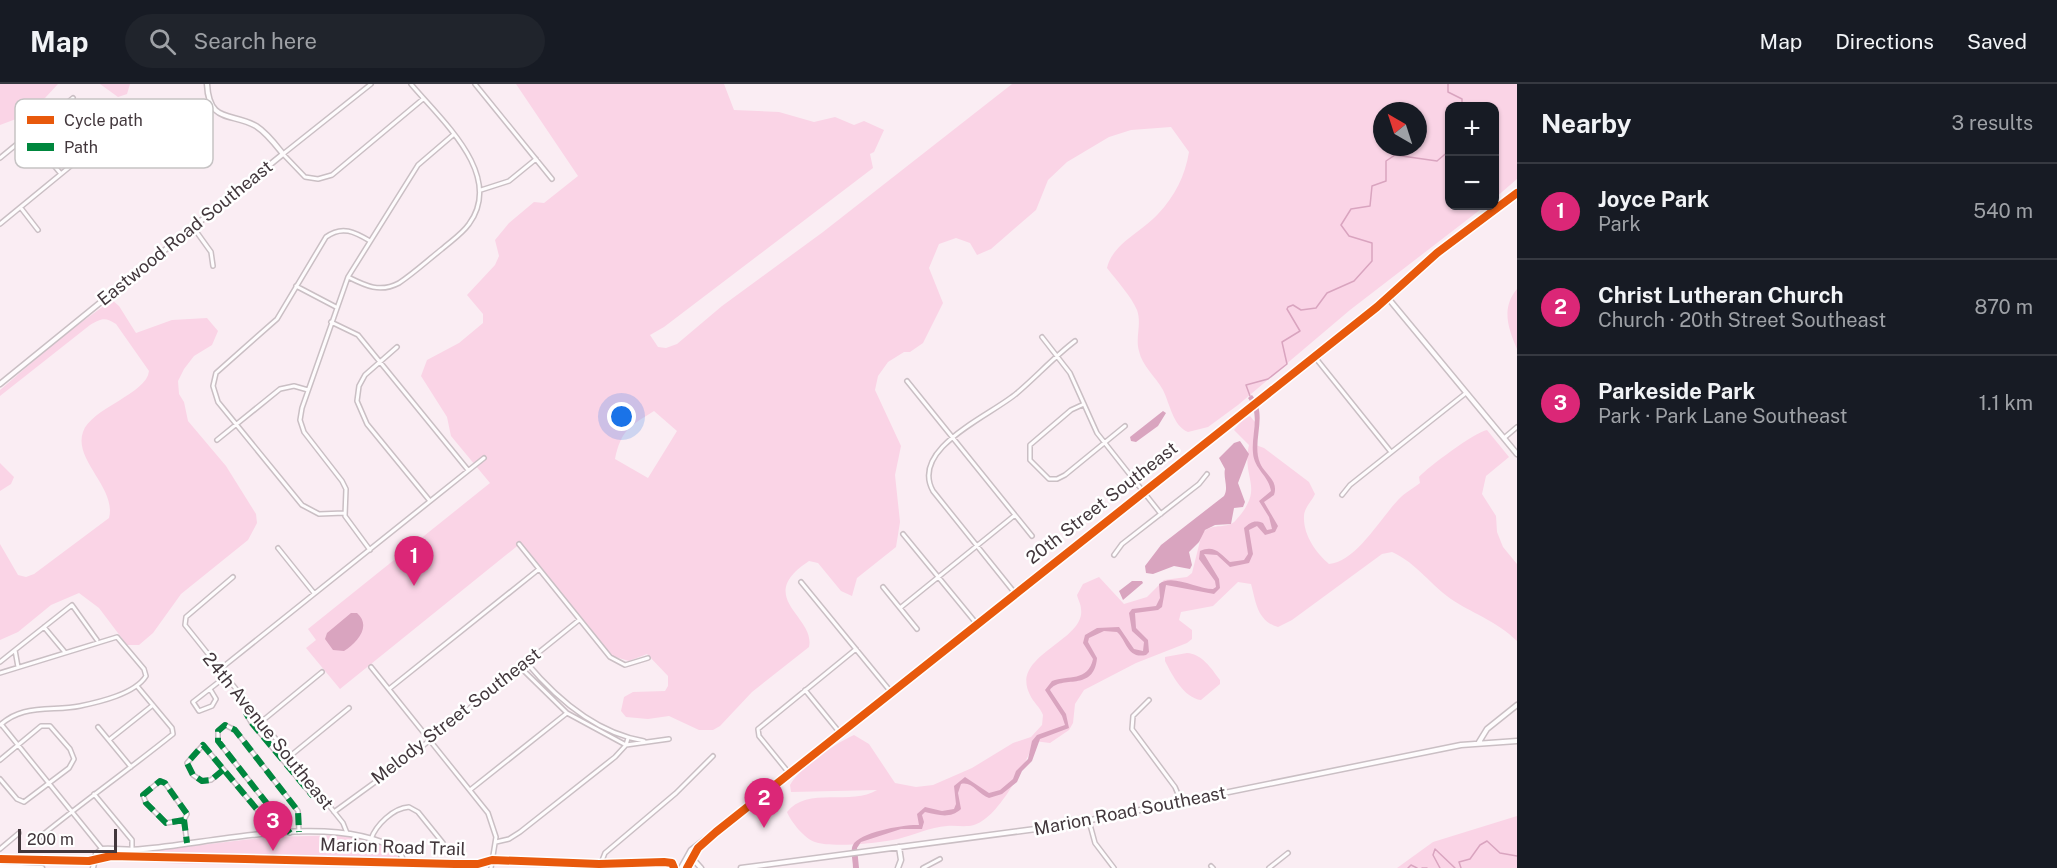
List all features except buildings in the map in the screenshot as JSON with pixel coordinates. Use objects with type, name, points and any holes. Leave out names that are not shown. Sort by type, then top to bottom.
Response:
[{"type":"street","points":[[207,84],[210,99]]},
{"type":"street","name":"Eastwood Road Southeast","points":[[0,384],[370,84]]},
{"type":"street","points":[[348,277],[365,286],[380,289],[405,280],[468,225],[476,211],[481,190],[474,163],[411,84]]},
{"type":"street","points":[[476,84],[552,179]]},
{"type":"street","points":[[213,107],[218,113],[258,127],[305,177],[318,179],[332,175],[423,99]]},
{"type":"street","points":[[370,550],[344,513],[345,486],[306,437],[301,424],[302,408],[348,277],[418,165],[453,135]]},
{"type":"street","points":[[0,158],[15,146]]},
{"type":"street","points":[[481,190],[509,181],[536,159]]},
{"type":"street","points":[[56,168],[61,174]]},
{"type":"street","points":[[0,224],[68,168]]},
{"type":"street","name":"20th Street Southeast","points":[[687,868],[692,858],[708,839],[789,773],[1014,592],[1388,298],[1437,253],[1517,194]]},
{"type":"street","points":[[20,207],[38,230]]},
{"type":"street","points":[[193,227],[211,252],[213,266]]},
{"type":"street","points":[[344,513],[326,514],[306,509],[215,397],[214,378],[223,365],[271,326],[319,246],[330,234],[349,230],[371,241]]},
{"type":"street","points":[[296,286],[336,306]]},
{"type":"street","points":[[1388,298],[1517,454]]},
{"type":"street","points":[[331,322],[358,334],[468,470]]},
{"type":"street","points":[[1042,337],[1070,373],[1104,443],[1161,514]]},
{"type":"street","points":[[1014,592],[933,491],[927,472],[936,454],[982,415],[1019,392],[1075,340]]},
{"type":"street","points":[[397,347],[379,361],[361,381],[357,401],[360,413],[430,501]]},
{"type":"street","points":[[1314,356],[1391,452]]},
{"type":"street","points":[[907,381],[1032,536]]},
{"type":"street","points":[[217,440],[280,389],[294,386],[308,390]]},
{"type":"street","points":[[1342,495],[1350,485],[1466,393]]},
{"type":"street","points":[[1084,404],[1071,410],[1036,437],[1030,445],[1030,460],[1049,479],[1057,479],[1125,426]]},
{"type":"street","points":[[1504,438],[1517,427]]},
{"type":"street","points":[[219,670],[484,458]]},
{"type":"street","points":[[1114,555],[1122,544],[1199,484],[1207,474]]},
{"type":"street","points":[[900,608],[1015,515]]},
{"type":"street","points":[[903,534],[976,623]]},
{"type":"street","points":[[519,544],[579,620],[615,661],[632,665],[648,658]]},
{"type":"street","points":[[278,548],[315,594]]},
{"type":"street","points":[[389,689],[538,569]]},
{"type":"street","name":"24th Avenue Southeast","points":[[233,577],[186,617],[188,631],[345,825],[347,833]]},
{"type":"street","points":[[801,582],[891,692]]},
{"type":"street","points":[[883,587],[917,629]]},
{"type":"street","points":[[0,662],[72,605],[97,641]]},
{"type":"street","name":"Melody Street Southeast","points":[[333,812],[430,740],[579,620]]},
{"type":"street","points":[[44,627],[64,652]]},
{"type":"street","points":[[0,673],[97,641],[117,637],[144,669],[146,676],[137,686],[78,707],[42,708],[22,712],[1,724],[102,849]]},
{"type":"street","points":[[789,773],[758,734],[758,729],[856,649]]},
{"type":"street","points":[[15,650],[18,667]]},
{"type":"street","points":[[526,662],[573,708],[628,738],[648,741]]},
{"type":"street","points":[[371,667],[493,822],[496,842],[491,868]]},
{"type":"street","points":[[520,667],[567,713],[626,745]]},
{"type":"street","points":[[261,722],[322,672]]},
{"type":"street","points":[[210,689],[216,699],[212,706],[198,711],[193,702],[225,677]]},
{"type":"street","points":[[34,841],[72,810],[132,768],[173,734],[172,728],[137,686]]},
{"type":"street","points":[[805,690],[840,733]]},
{"type":"street","points":[[1149,700],[1133,716],[1132,729],[1177,789],[1181,803]]},
{"type":"street","points":[[109,740],[153,705]]},
{"type":"street","points":[[1479,742],[1487,729],[1517,705]]},
{"type":"street","points":[[249,707],[248,717],[312,795],[321,796]]},
{"type":"street","points":[[284,761],[349,708]]},
{"type":"street","points":[[470,790],[567,713]]},
{"type":"street","points":[[290,833],[218,741],[218,731],[225,725],[235,730],[298,811],[298,832]]},
{"type":"street","points":[[0,760],[41,726],[50,726],[70,749],[74,759],[69,768],[24,802],[17,798],[0,779]]},
{"type":"street","points":[[98,727],[132,768]]},
{"type":"street","points":[[626,745],[628,738]]},
{"type":"street","points":[[496,842],[506,841],[520,832],[626,745],[669,739]]},
{"type":"street","name":"Marion Road Southeast","points":[[741,868],[1089,821],[1479,742],[1517,741]]},
{"type":"street","points":[[223,770],[211,780],[202,781],[193,774],[187,763],[203,746],[270,825],[272,834]]},
{"type":"street","points":[[599,868],[604,853],[676,794],[713,756]]},
{"type":"street","points":[[184,820],[166,823],[146,803],[143,795],[160,781],[165,783],[187,814],[184,820],[187,843]]},
{"type":"street","points":[[94,794],[132,840],[132,850]]},
{"type":"street","points":[[371,839],[380,824],[398,810],[409,807],[418,812],[442,843]]},
{"type":"street","points":[[1089,821],[1095,843],[1114,868]]},
{"type":"street","points":[[93,868],[96,854],[102,849],[132,850],[298,832],[347,833],[371,839],[400,851],[405,868]]},
{"type":"street","points":[[0,849],[19,833]]},
{"type":"street","name":"20th Street Southeast","points":[[681,868],[693,847],[708,839]]},
{"type":"street","points":[[898,868],[901,860],[899,847]]},
{"type":"street","points":[[1269,868],[1288,853]]},
{"type":"street","points":[[692,858],[701,868]]},
{"type":"street","points":[[922,868],[940,859]]},
{"type":"street","points":[[0,866],[42,868]]},
{"type":"shaded area","points":[[0,84],[58,84],[44,99],[15,99],[15,119],[0,125]]},
{"type":"shaded area","points":[[100,84],[130,84],[127,94],[118,97]]},
{"type":"shaded area","points":[[516,84],[724,84],[734,110],[779,112],[814,122],[835,117],[854,125],[864,121],[884,130],[874,152],[870,154],[873,168],[664,327],[650,335],[658,347],[666,348],[677,344],[722,306],[823,232],[1012,84],[1517,84],[1517,179],[1499,195],[1499,102],[1445,102],[1445,210],[1480,210],[1350,310],[1238,405],[1208,427],[1188,432],[1175,420],[1163,390],[1141,356],[1138,346],[1137,310],[1128,294],[1107,268],[1115,252],[1158,214],[1178,185],[1189,152],[1171,127],[1131,130],[1109,137],[1067,162],[1048,180],[1036,210],[991,249],[977,255],[970,243],[956,238],[939,244],[929,268],[943,303],[923,343],[888,362],[878,376],[875,390],[901,446],[895,475],[900,522],[896,547],[857,578],[852,596],[841,591],[818,563],[809,561],[793,574],[786,586],[786,596],[809,636],[809,647],[752,692],[720,726],[713,730],[699,730],[669,716],[648,719],[626,717],[621,711],[624,697],[633,692],[665,691],[668,686],[668,676],[647,654],[629,661],[612,656],[521,543],[340,689],[306,648],[316,640],[308,629],[490,483],[451,436],[447,417],[421,376],[427,360],[459,343],[483,323],[483,314],[467,295],[495,265],[499,256],[495,240],[509,223],[534,202],[544,203],[578,176]],"holes":[[[654,411],[677,431],[648,478],[615,459],[620,441],[628,430]]]},
{"type":"shaded area","points":[[1517,289],[1517,349],[1509,326],[1508,311],[1509,303]]},
{"type":"shaded area","points":[[112,300],[119,306],[136,333],[172,320],[207,318],[218,331],[212,345],[194,356],[184,369],[178,381],[179,394],[184,402],[188,421],[226,466],[256,514],[257,523],[248,540],[181,594],[153,633],[139,645],[127,645],[99,608],[79,593],[51,605],[18,632],[0,640],[0,544],[18,575],[26,577],[34,574],[109,518],[110,507],[107,496],[84,453],[83,432],[96,416],[139,387],[149,371],[116,324],[103,319],[90,325],[0,396],[0,390],[65,334]]},
{"type":"shaded area","points":[[1252,395],[1259,411],[1257,446],[1260,463],[1275,485],[1274,495],[1264,502],[1278,526],[1275,532],[1265,535],[1257,526],[1249,530],[1253,554],[1249,563],[1230,567],[1217,555],[1204,554],[1219,579],[1220,588],[1214,594],[1166,585],[1162,607],[1158,610],[1135,613],[1136,628],[1148,640],[1149,652],[1146,655],[1140,656],[1131,652],[1117,632],[1104,631],[1089,638],[1088,642],[1097,658],[1095,669],[1090,676],[1055,685],[1050,690],[1066,714],[1069,728],[1040,739],[1032,761],[1022,771],[1017,782],[1002,794],[989,798],[969,784],[961,784],[958,793],[961,809],[948,815],[925,812],[922,815],[924,822],[922,829],[901,829],[861,842],[857,848],[859,868],[853,868],[852,850],[857,840],[883,830],[919,825],[917,814],[925,807],[942,811],[954,809],[956,804],[954,786],[965,777],[989,793],[1000,790],[1013,779],[1016,771],[1028,759],[1032,741],[1037,735],[1065,725],[1062,716],[1045,690],[1052,681],[1077,676],[1087,671],[1093,659],[1083,643],[1085,635],[1097,628],[1119,627],[1134,649],[1143,651],[1144,642],[1132,631],[1129,613],[1132,609],[1156,606],[1160,598],[1159,584],[1164,581],[1178,581],[1213,589],[1216,587],[1215,581],[1199,559],[1200,551],[1213,549],[1230,562],[1244,560],[1248,554],[1244,528],[1257,522],[1263,523],[1267,530],[1272,529],[1269,517],[1259,501],[1271,491],[1254,459],[1255,418],[1248,398]]},
{"type":"shaded area","points":[[1163,411],[1166,413],[1158,426],[1136,442],[1131,441],[1130,437]]},
{"type":"shaded area","points":[[1250,416],[1255,422],[1253,444],[1264,448],[1309,482],[1315,494],[1304,513],[1304,523],[1315,549],[1329,564],[1339,561],[1359,547],[1401,497],[1420,483],[1419,477],[1424,472],[1463,443],[1487,430],[1509,457],[1486,476],[1482,494],[1496,516],[1497,532],[1503,547],[1517,564],[1517,641],[1494,623],[1454,601],[1409,562],[1392,552],[1382,554],[1292,620],[1278,627],[1266,620],[1258,610],[1251,584],[1238,582],[1213,606],[1181,612],[1179,620],[1192,630],[1192,639],[1187,643],[1136,663],[1084,690],[1075,704],[1073,723],[1069,730],[1050,743],[1034,741],[1020,773],[998,807],[978,823],[970,826],[928,829],[890,841],[844,845],[815,842],[799,830],[787,812],[796,804],[818,798],[855,797],[877,790],[791,792],[790,785],[802,770],[828,750],[854,735],[869,744],[895,783],[916,787],[933,785],[972,768],[1013,743],[1031,737],[1042,725],[1043,715],[1030,695],[1026,681],[1030,669],[1038,659],[1072,630],[1079,620],[1081,607],[1077,595],[1083,584],[1099,577],[1124,604],[1147,597],[1164,580],[1187,577],[1192,573],[1202,533],[1211,528],[1233,523],[1245,509],[1251,491],[1247,457],[1249,445],[1234,430],[1242,420]]},
{"type":"shaded area","points":[[1240,441],[1249,454],[1238,483],[1245,502],[1243,507],[1234,508],[1231,524],[1215,525],[1205,530],[1199,542],[1189,552],[1192,565],[1190,569],[1174,566],[1153,574],[1146,573],[1145,566],[1161,545],[1224,496],[1225,469],[1219,458],[1234,443]]},
{"type":"shaded area","points":[[0,463],[14,477],[11,484],[0,491]]},
{"type":"shaded area","points":[[1132,581],[1143,583],[1123,600],[1119,591]]},
{"type":"shaded area","points":[[351,613],[357,613],[361,618],[363,629],[361,634],[354,644],[344,651],[333,650],[325,639],[327,633]]},
{"type":"shaded area","points":[[1187,653],[1202,659],[1220,680],[1220,684],[1201,700],[1184,690],[1165,661],[1165,657]]},
{"type":"shaded area","points":[[1517,816],[1517,868],[1397,868],[1433,842]]},
{"type":"shaded area","points":[[348,835],[388,848],[399,858],[402,865],[186,864],[99,860],[101,853],[132,853],[268,837]]},
{"type":"waterway","points":[[1448,84],[1448,92],[1462,99],[1462,102]]},
{"type":"waterway","points":[[1250,396],[1246,385],[1268,379],[1287,364],[1282,342],[1300,331],[1288,307],[1293,305],[1301,310],[1316,308],[1327,293],[1354,281],[1372,261],[1372,243],[1349,236],[1341,225],[1351,209],[1370,206],[1372,186],[1386,181],[1386,161],[1395,155],[1437,161],[1445,154]]},
{"type":"waterway","points":[[1461,868],[1459,862],[1470,859],[1480,845],[1487,841],[1500,853],[1517,856]]},
{"type":"waterway","points":[[1440,868],[1433,855],[1435,849],[1455,868]]},
{"type":"waterway","points":[[1408,868],[1411,865],[1417,868]]},
{"type":"waterway","points":[[1422,868],[1427,868]]},
{"type":"marked path","points":[[249,707],[246,713],[251,722],[312,795],[321,796]]},
{"type":"marked path","points":[[290,833],[218,741],[218,731],[225,725],[235,730],[298,811],[299,832]]},
{"type":"marked path","points":[[223,770],[211,780],[202,781],[193,775],[187,763],[203,745],[270,825],[272,834]]},
{"type":"marked path","points":[[184,820],[166,823],[146,803],[143,795],[160,781],[165,783],[187,814],[184,820],[187,843]]},
{"type":"cycle path","points":[[687,868],[698,848],[716,832],[1377,307],[1437,253],[1517,193]]},
{"type":"cycle path","name":"Marion Road Trail","points":[[0,859],[89,861],[111,856],[455,864],[478,864],[492,860],[599,864],[664,862],[672,863],[674,868]]},
{"type":"place","name":"Joyce Park","points":[[414,586]]},
{"type":"place","name":"Christ Lutheran Church","points":[[764,828]]},
{"type":"place","name":"Parkeside Park","points":[[273,851]]}]
